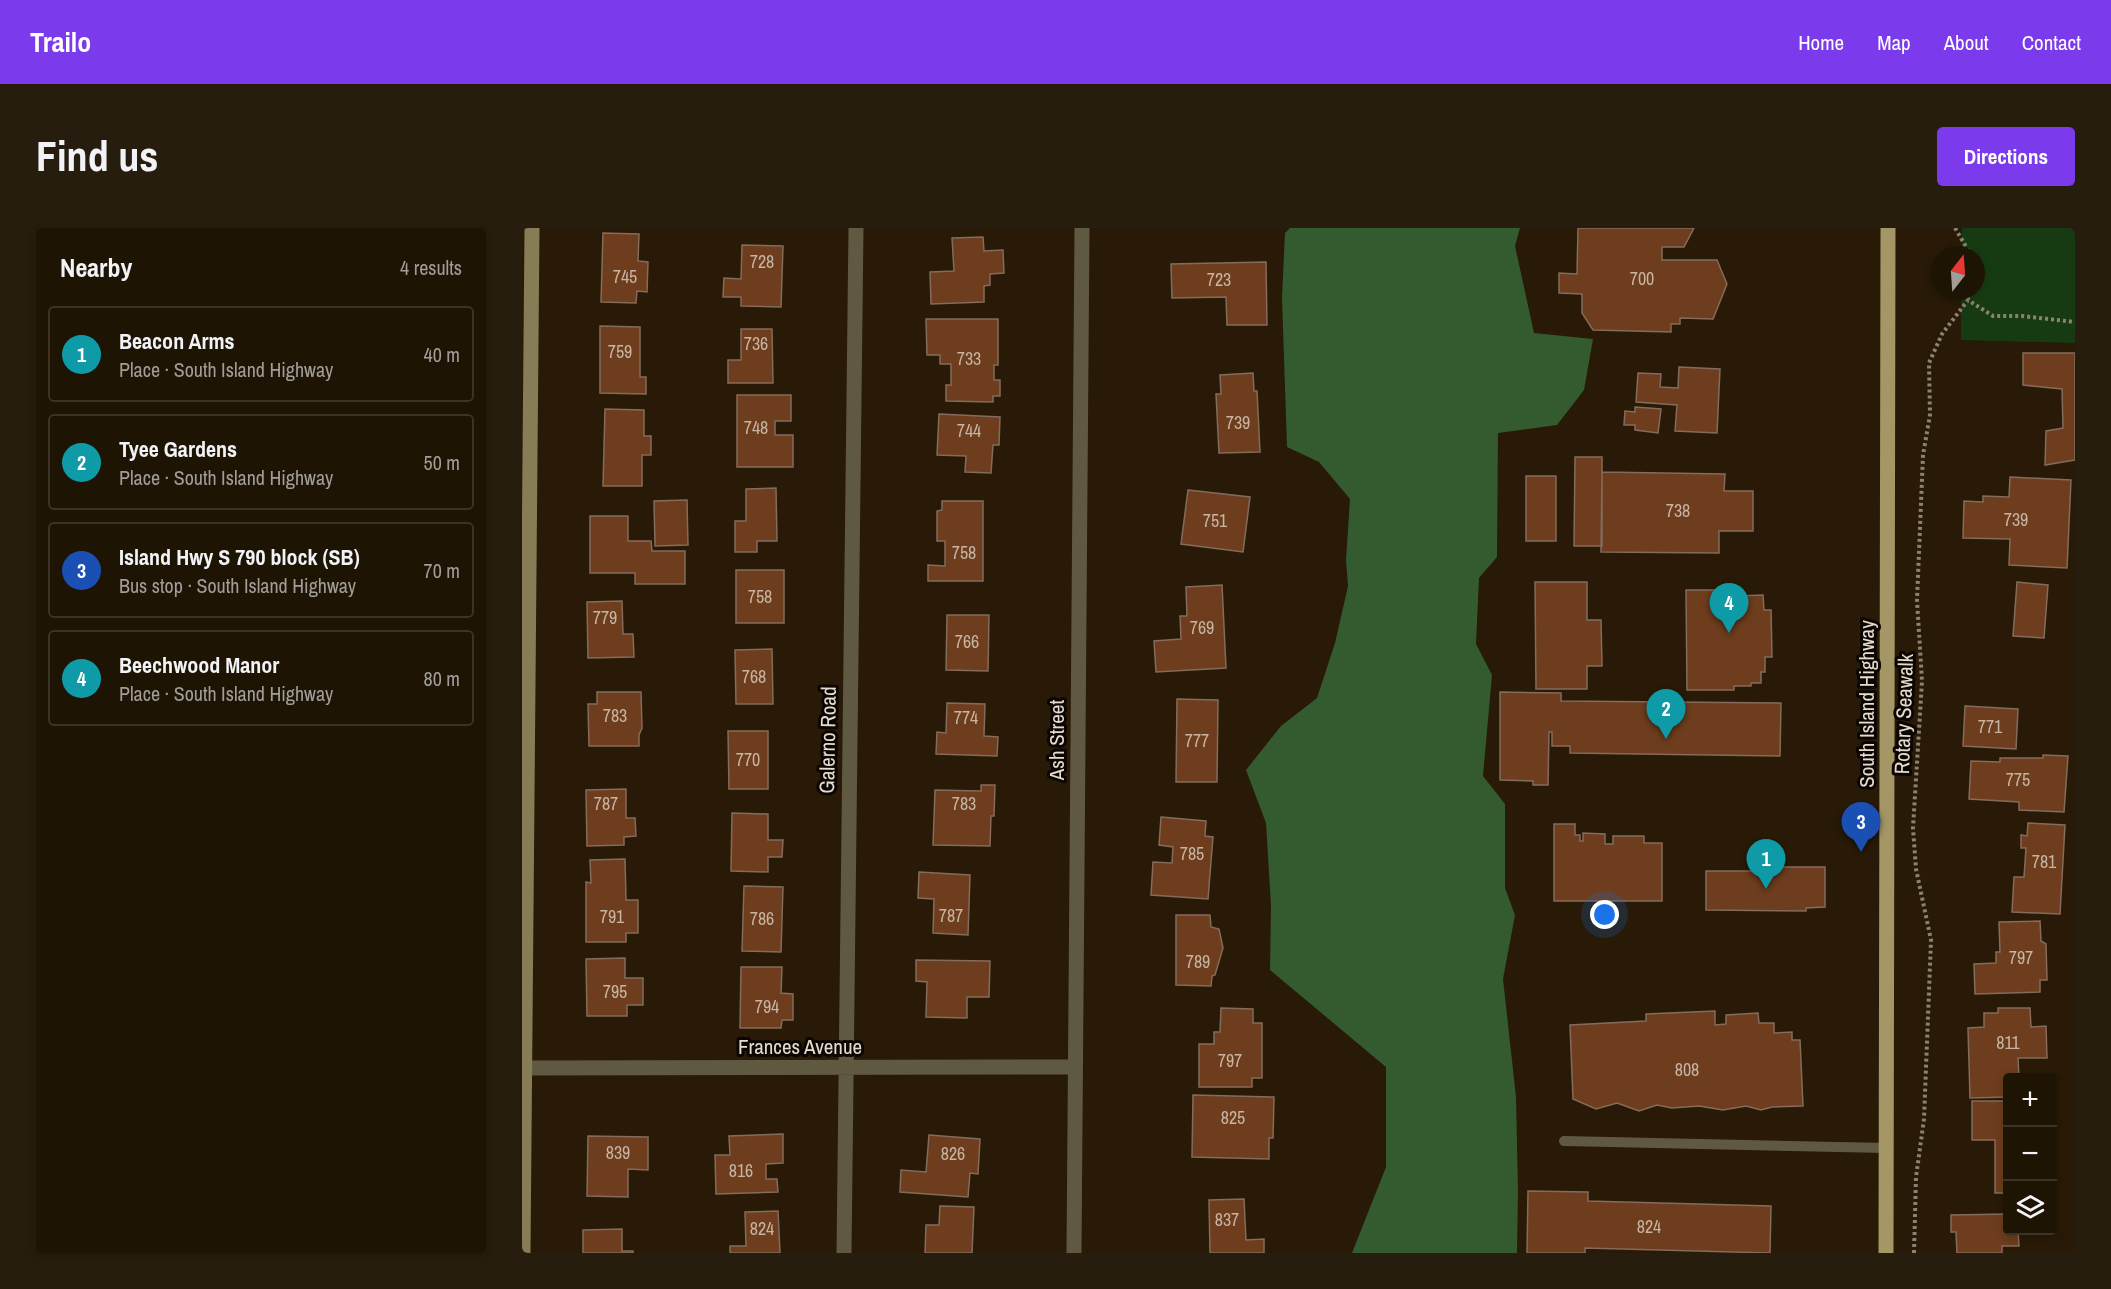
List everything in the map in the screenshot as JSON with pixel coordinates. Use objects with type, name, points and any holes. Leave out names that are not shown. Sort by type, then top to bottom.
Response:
[{"type":"main road","name":"South Island Highway","points":[[1886,1253],[1888,228]]},
{"type":"street","points":[[523,1253],[524,853],[532,228]]},
{"type":"street","name":"Galerno Road","points":[[844,1253],[856,228]]},
{"type":"street","name":"Ash Street","points":[[1074,1253],[1082,228]]},
{"type":"street","name":"Frances Avenue","points":[[525,1068],[1075,1067]]},
{"type":"lane","points":[[1564,1141],[1887,1148]]},
{"type":"path","points":[[1955,228],[1966,246]]},
{"type":"path","points":[[1968,300],[1993,316],[2022,316],[2075,322]]},
{"type":"path","name":"Rotary Seawalk","points":[[1914,1253],[1916,1178],[1924,1119],[1932,940],[1916,869],[1913,828],[1922,681],[1917,600],[1923,455],[1930,415],[1929,363],[1942,334],[1968,300]]},
{"type":"green space","points":[[1290,228],[1520,228],[1515,246],[1534,333],[1593,339],[1584,390],[1557,425],[1498,433],[1497,557],[1479,578],[1476,644],[1492,675],[1483,776],[1505,804],[1505,888],[1515,915],[1503,979],[1516,1097],[1517,1253],[1352,1253],[1386,1167],[1386,1067],[1270,970],[1271,906],[1266,823],[1246,770],[1281,726],[1317,698],[1335,643],[1348,586],[1346,560],[1350,499],[1319,462],[1287,447],[1282,298],[1285,233]]},
{"type":"green space","points":[[1962,228],[2075,228],[2075,343],[1961,340],[1961,300],[1985,300],[1985,246],[1962,246]]},
{"type":"building","points":[[1578,228],[1694,228],[1684,247],[1662,247],[1662,260],[1717,260],[1727,284],[1713,319],[1680,318],[1680,324],[1671,324],[1671,332],[1593,330],[1582,313],[1582,294],[1559,293],[1559,273],[1577,274]]},
{"type":"building","points":[[603,233],[639,234],[638,261],[648,262],[647,292],[637,291],[636,303],[601,302]]},
{"type":"building","points":[[983,237],[984,251],[1003,250],[1004,273],[990,274],[990,285],[984,286],[984,302],[931,304],[930,272],[954,271],[952,238]]},
{"type":"building","points":[[742,245],[783,246],[781,307],[741,306],[741,297],[723,297],[724,278],[741,279]]},
{"type":"building","points":[[1266,262],[1267,325],[1227,325],[1226,297],[1172,298],[1171,264]]},
{"type":"building","points":[[926,319],[998,319],[998,365],[994,365],[994,380],[1000,380],[1000,396],[993,396],[993,402],[946,401],[946,385],[951,385],[951,364],[940,364],[940,355],[927,355]]},
{"type":"building","points":[[600,326],[640,327],[640,377],[646,377],[646,394],[600,393]]},
{"type":"building","points":[[741,329],[772,329],[773,383],[728,383],[728,360],[741,360]]},
{"type":"building","points":[[2023,353],[2075,353],[2075,460],[2045,465],[2046,431],[2063,428],[2062,389],[2023,385]]},
{"type":"building","points":[[1679,367],[1720,369],[1717,433],[1675,431],[1677,405],[1636,402],[1638,373],[1661,374],[1660,387],[1678,388]]},
{"type":"building","points":[[1253,373],[1254,391],[1257,391],[1260,452],[1219,453],[1216,394],[1221,394],[1220,375]]},
{"type":"building","points":[[737,395],[791,395],[791,421],[775,421],[775,435],[793,435],[793,467],[737,467]]},
{"type":"building","points":[[1635,407],[1661,409],[1658,433],[1635,430],[1635,425],[1624,425],[1625,411],[1635,412]]},
{"type":"building","points":[[605,409],[644,410],[644,436],[651,436],[651,455],[642,455],[642,486],[603,486]]},
{"type":"building","points":[[939,414],[1000,417],[999,445],[993,445],[991,473],[965,472],[966,456],[937,455]]},
{"type":"building","points":[[1575,457],[1602,457],[1602,546],[1574,546]]},
{"type":"building","points":[[1602,472],[1725,474],[1724,491],[1753,491],[1753,531],[1719,531],[1719,553],[1601,552]]},
{"type":"building","points":[[1526,476],[1556,476],[1556,541],[1526,541]]},
{"type":"building","points":[[2010,477],[2071,480],[2067,568],[2009,565],[2010,539],[1963,538],[1964,501],[1983,502],[1983,496],[2009,497]]},
{"type":"building","points":[[776,488],[777,541],[757,541],[757,552],[735,552],[735,521],[746,521],[746,489]]},
{"type":"building","points":[[1188,490],[1250,497],[1243,552],[1181,544]]},
{"type":"building","points":[[687,500],[688,545],[655,546],[654,501]]},
{"type":"building","points":[[942,501],[983,501],[983,581],[928,581],[928,565],[945,566],[945,541],[937,541],[937,511],[942,510]]},
{"type":"building","points":[[590,516],[628,516],[628,541],[651,541],[652,551],[685,551],[685,584],[635,584],[635,573],[590,573]]},
{"type":"building","points":[[736,570],[784,570],[784,623],[736,623]]},
{"type":"building","points":[[1535,582],[1587,582],[1587,620],[1601,620],[1602,666],[1587,666],[1587,689],[1536,689]]},
{"type":"building","points":[[2017,582],[2048,585],[2044,638],[2013,636]]},
{"type":"building","points":[[1222,585],[1226,668],[1156,672],[1154,641],[1181,639],[1180,616],[1187,616],[1186,587]]},
{"type":"building","points":[[1686,590],[1731,590],[1735,596],[1763,595],[1764,610],[1771,610],[1772,657],[1765,657],[1765,672],[1761,672],[1761,683],[1751,683],[1751,686],[1734,686],[1734,690],[1687,690]]},
{"type":"building","points":[[622,601],[623,634],[633,634],[634,657],[588,658],[587,602]]},
{"type":"building","points":[[947,615],[989,615],[988,671],[946,670]]},
{"type":"building","points":[[772,649],[773,704],[736,704],[735,650]]},
{"type":"building","points":[[597,692],[641,692],[642,728],[639,735],[639,746],[589,746],[588,704],[597,704]]},
{"type":"building","points":[[1500,692],[1561,693],[1561,701],[1781,703],[1780,756],[1570,753],[1570,746],[1552,746],[1552,732],[1549,732],[1548,785],[1533,785],[1533,781],[1500,780]]},
{"type":"building","points":[[1177,699],[1218,700],[1217,782],[1176,782]]},
{"type":"building","points":[[947,703],[985,704],[984,736],[998,737],[997,756],[936,754],[937,732],[946,733]]},
{"type":"building","points":[[1965,706],[2018,709],[2016,749],[1963,746]]},
{"type":"building","points":[[728,731],[768,731],[768,789],[729,789]]},
{"type":"building","points":[[2043,755],[2068,756],[2064,812],[2019,810],[2019,802],[1969,799],[1971,761],[2000,762],[2000,758],[2043,758]]},
{"type":"building","points":[[981,785],[995,785],[990,846],[933,845],[935,790],[981,791]]},
{"type":"building","points":[[626,789],[626,818],[635,818],[636,836],[624,837],[624,845],[587,846],[586,790]]},
{"type":"building","points":[[732,813],[768,814],[768,840],[783,840],[782,857],[768,857],[768,872],[731,871]]},
{"type":"building","points":[[1161,817],[1206,821],[1205,836],[1213,837],[1208,899],[1151,895],[1153,862],[1172,863],[1173,847],[1159,845]]},
{"type":"building","points":[[2028,823],[2065,825],[2060,914],[2012,912],[2014,877],[2024,877],[2026,848],[2021,848],[2021,835],[2027,836]]},
{"type":"building","points":[[1554,824],[1575,824],[1575,835],[1580,835],[1580,841],[1583,841],[1583,833],[1605,834],[1605,844],[1613,844],[1613,836],[1644,836],[1644,843],[1662,843],[1662,901],[1554,901]]},
{"type":"building","points":[[625,859],[626,900],[638,900],[638,933],[626,933],[626,942],[586,942],[586,882],[591,883],[590,860]]},
{"type":"building","points":[[1780,867],[1825,867],[1825,907],[1806,908],[1806,911],[1706,910],[1706,871],[1780,871]]},
{"type":"building","points":[[919,872],[970,875],[968,935],[933,933],[934,899],[918,898]]},
{"type":"building","points":[[744,886],[783,887],[781,952],[742,951]]},
{"type":"building","points":[[1176,915],[1210,915],[1211,927],[1219,929],[1223,948],[1215,975],[1212,976],[1211,986],[1176,985]]},
{"type":"building","points":[[2040,921],[2041,941],[2046,944],[2047,980],[2040,980],[2040,992],[1975,994],[1974,964],[1996,963],[1996,952],[2000,952],[1999,922]]},
{"type":"building","points":[[625,958],[625,978],[643,978],[643,1005],[627,1005],[627,1016],[587,1016],[586,959]]},
{"type":"building","points":[[916,960],[990,961],[989,997],[967,997],[967,1018],[926,1017],[927,982],[916,981]]},
{"type":"building","points":[[741,967],[782,967],[781,993],[793,994],[793,1020],[782,1020],[781,1028],[740,1028]]},
{"type":"building","points":[[1221,1008],[1253,1009],[1253,1023],[1262,1023],[1262,1078],[1252,1078],[1252,1087],[1199,1087],[1199,1044],[1214,1044],[1214,1032],[1220,1032]]},
{"type":"building","points":[[1998,1008],[2030,1008],[2031,1027],[2046,1026],[2047,1058],[2018,1058],[2019,1073],[2003,1073],[2003,1097],[1970,1098],[1968,1028],[1984,1027],[1984,1013],[1998,1013]]},
{"type":"building","points":[[1715,1011],[1715,1025],[1726,1024],[1726,1015],[1758,1013],[1759,1023],[1774,1023],[1774,1033],[1792,1032],[1792,1040],[1800,1040],[1803,1106],[1772,1107],[1761,1110],[1746,1106],[1723,1110],[1699,1106],[1672,1108],[1657,1105],[1639,1111],[1617,1103],[1596,1109],[1573,1099],[1570,1025],[1646,1021],[1646,1014]]},
{"type":"building","points":[[1193,1095],[1274,1097],[1273,1138],[1269,1138],[1269,1159],[1192,1157]]},
{"type":"building","points":[[1972,1101],[2003,1101],[2003,1193],[1995,1193],[1995,1140],[1972,1140]]},
{"type":"building","points":[[783,1134],[783,1163],[766,1164],[766,1179],[777,1179],[778,1192],[716,1194],[715,1155],[730,1155],[729,1136]]},
{"type":"building","points":[[929,1135],[980,1139],[978,1174],[970,1173],[968,1197],[900,1192],[901,1170],[926,1172]]},
{"type":"building","points":[[588,1136],[648,1137],[648,1170],[628,1169],[628,1197],[587,1196]]},
{"type":"building","points":[[1528,1191],[1588,1192],[1588,1201],[1771,1206],[1770,1253],[1585,1248],[1585,1253],[1527,1253]]},
{"type":"building","points":[[1244,1199],[1246,1240],[1264,1239],[1264,1253],[1210,1253],[1209,1200]]},
{"type":"building","points":[[940,1206],[974,1207],[972,1253],[925,1253],[926,1225],[939,1225]]},
{"type":"building","points":[[778,1211],[780,1253],[730,1253],[730,1246],[746,1246],[745,1212]]},
{"type":"building","points":[[2003,1214],[2003,1235],[2018,1235],[2019,1246],[2002,1246],[2002,1253],[1957,1253],[1956,1232],[1951,1232],[1951,1215]]},
{"type":"building","points":[[622,1229],[622,1251],[633,1251],[633,1253],[583,1253],[583,1230]]},
{"type":"place","name":"Beechwood Manor","points":[[1729,633]]},
{"type":"place","name":"Tyee Gardens","points":[[1666,739]]},
{"type":"place","name":"Island Hwy S 790 block (SB)","points":[[1861,852]]},
{"type":"place","name":"Beacon Arms","points":[[1766,889]]}]
